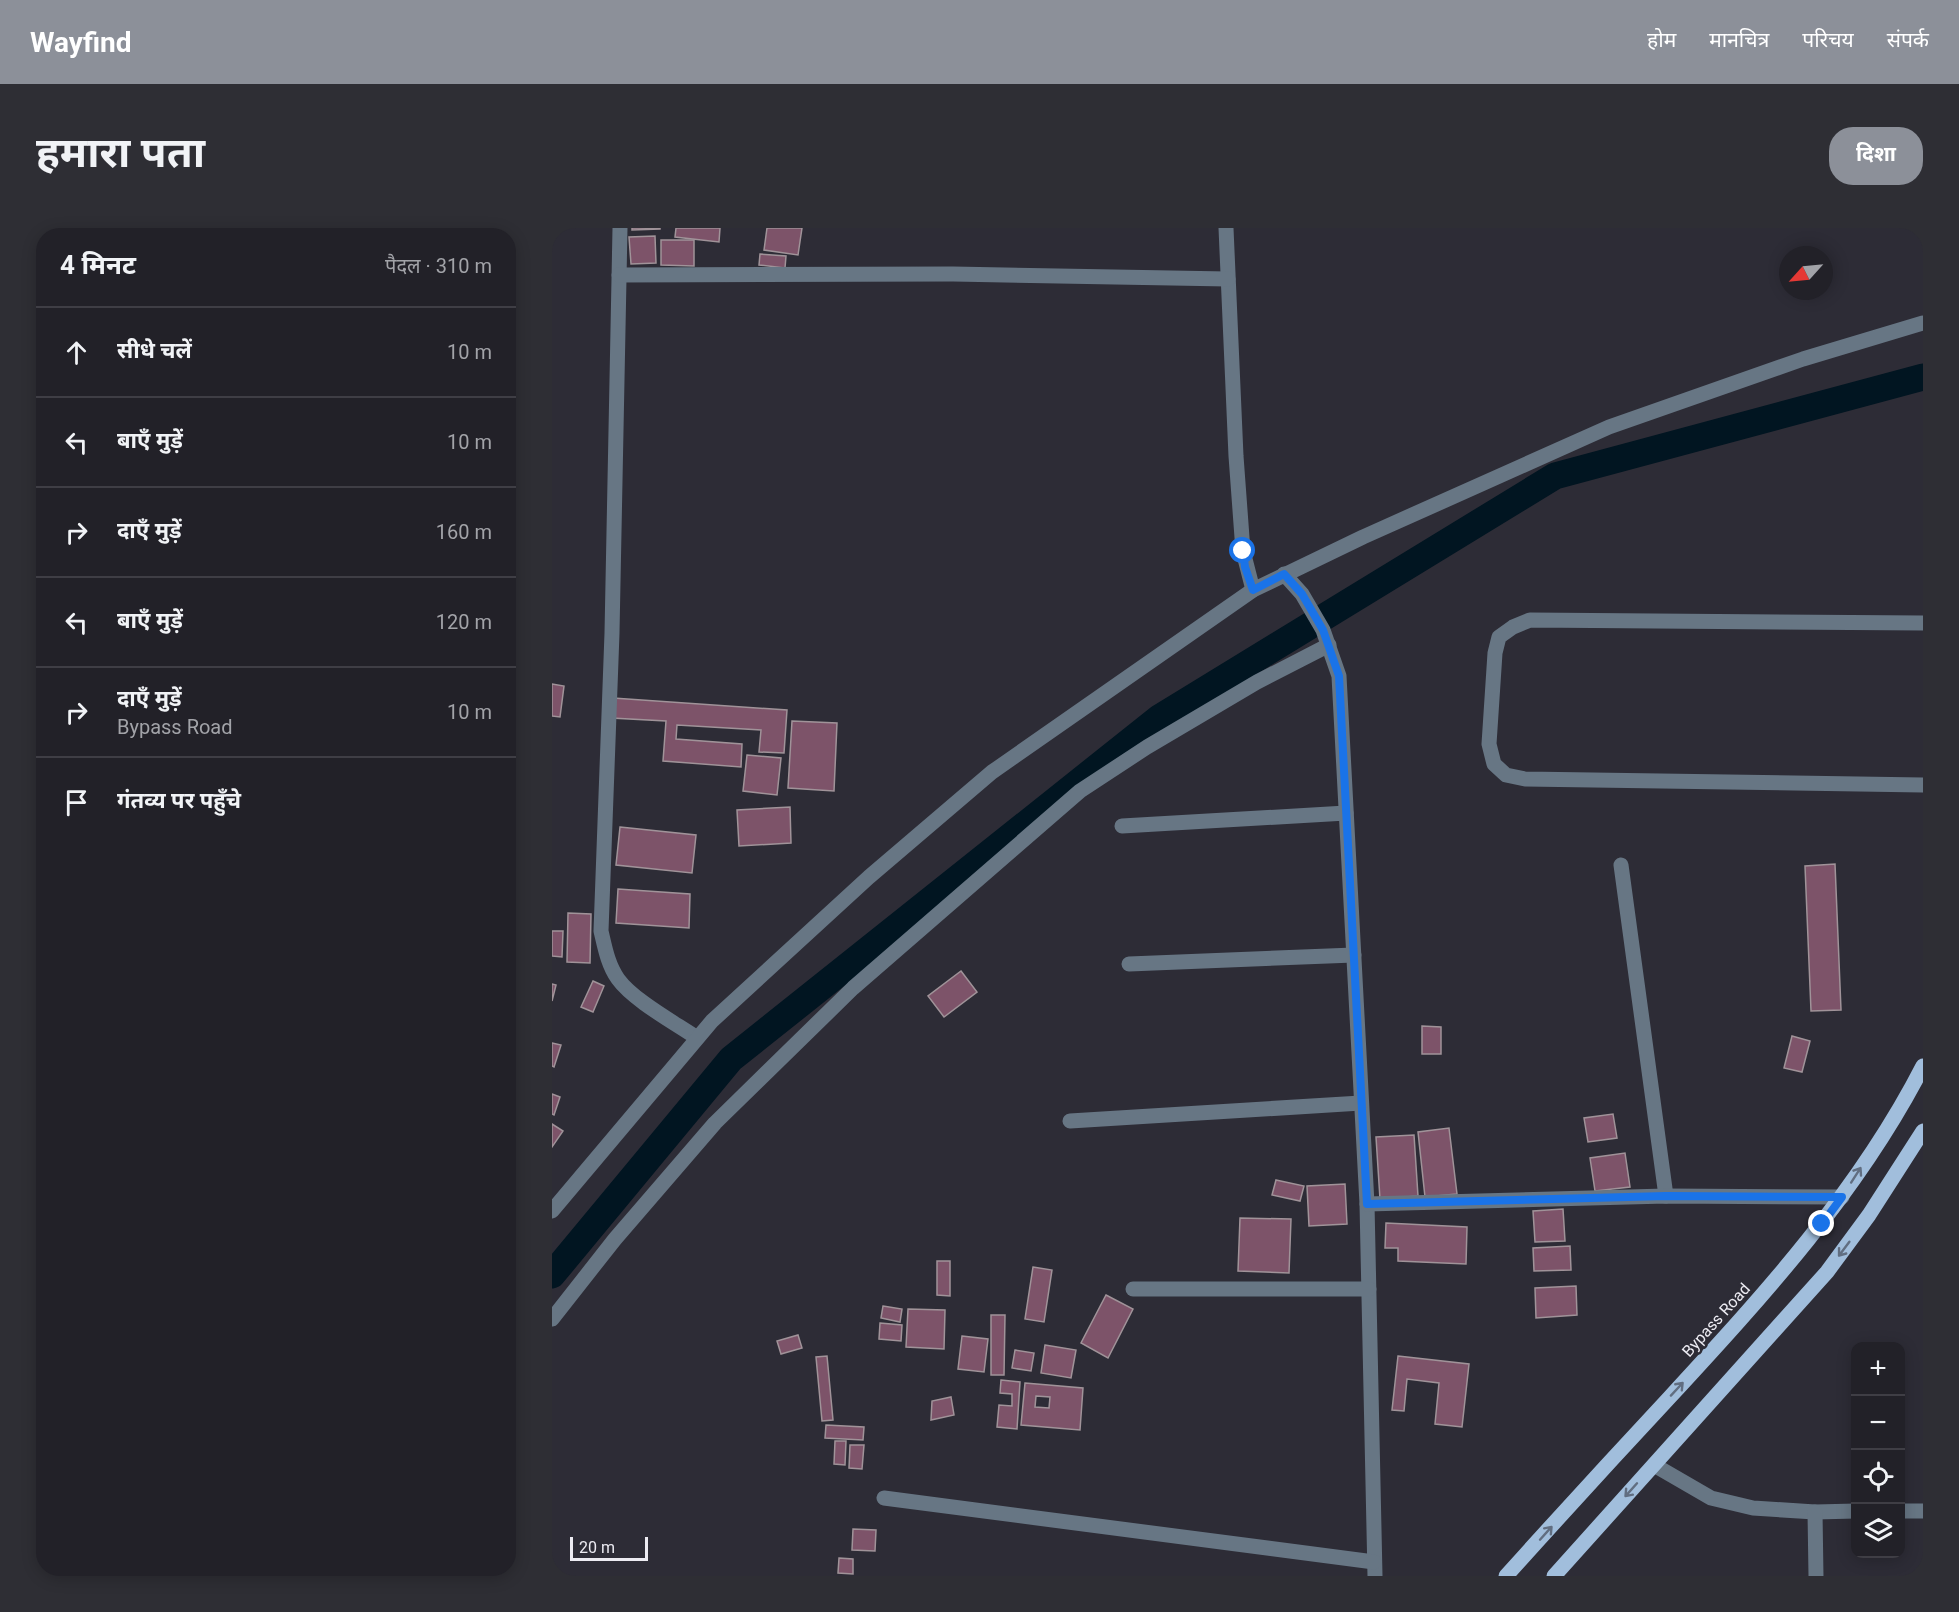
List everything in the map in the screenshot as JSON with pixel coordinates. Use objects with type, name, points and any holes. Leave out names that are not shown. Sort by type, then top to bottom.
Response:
[{"type":"main road","name":"Bypass Road","points":[[1506,1576],[1738,1324],[1822,1224],[1907,1097],[1923,1066]]},
{"type":"main road","points":[[1554,1576],[1827,1272],[1869,1215],[1923,1131]]},
{"type":"street","points":[[620,228],[612,633],[601,931],[608,959],[619,980],[639,999],[697,1038]]},
{"type":"street","points":[[1226,228],[1236,456],[1243,551],[1245,567],[1253,590]]},
{"type":"street","points":[[619,275],[953,274],[1228,279]]},
{"type":"street","points":[[552,1211],[712,1021],[869,877],[992,772],[1253,590],[1609,427],[1803,359],[1923,323]]},
{"type":"street","points":[[884,1498],[1375,1569],[1367,1204],[1339,676],[1326,637],[1302,594],[1284,574]]},
{"type":"street","points":[[1923,623],[1530,620],[1513,627],[1499,637],[1495,653],[1489,744],[1494,764],[1506,775],[1525,779],[1923,785]]},
{"type":"street","points":[[552,1318],[615,1239],[715,1123],[853,988],[1080,791],[1326,637]]},
{"type":"street","points":[[1122,826],[1346,813]]},
{"type":"street","points":[[1621,865],[1666,1196]]},
{"type":"street","points":[[1129,964],[1354,955]]},
{"type":"street","points":[[1070,1121],[1361,1103]]},
{"type":"street","points":[[1367,1204],[1666,1196],[1842,1197]]},
{"type":"street","points":[[1133,1289],[1369,1289]]},
{"type":"street","points":[[1654,1465],[1711,1498],[1753,1508],[1815,1512],[1851,1511]]},
{"type":"street","points":[[1905,1511],[1923,1511]]},
{"type":"street","points":[[1815,1512],[1816,1576]]},
{"type":"building","points":[[632,228],[660,228],[660,229],[632,230]]},
{"type":"building","points":[[676,228],[720,228],[719,242],[675,237]]},
{"type":"building","points":[[767,228],[802,228],[798,255],[764,250]]},
{"type":"building","points":[[655,236],[656,263],[631,264],[629,237]]},
{"type":"building","points":[[661,240],[694,240],[694,266],[661,265]]},
{"type":"building","points":[[760,254],[786,256],[785,268],[759,265]]},
{"type":"building","points":[[552,684],[564,686],[560,717],[552,716]]},
{"type":"building","points":[[613,698],[787,710],[784,753],[759,752],[761,730],[677,725],[676,739],[742,744],[741,767],[663,761],[666,721],[611,718]]},
{"type":"building","points":[[792,721],[837,723],[834,791],[788,788]]},
{"type":"building","points":[[747,755],[781,758],[777,795],[743,791]]},
{"type":"building","points":[[790,807],[791,843],[739,846],[737,810]]},
{"type":"building","points":[[620,827],[696,835],[692,873],[616,865]]},
{"type":"building","points":[[1835,864],[1841,1010],[1811,1011],[1805,866]]},
{"type":"building","points":[[618,889],[690,894],[689,928],[616,923]]},
{"type":"building","points":[[568,913],[591,914],[590,963],[567,962]]},
{"type":"building","points":[[552,931],[563,931],[562,957],[552,956]]},
{"type":"building","points":[[961,971],[977,992],[944,1017],[928,996]]},
{"type":"building","points":[[593,981],[604,986],[593,1012],[581,1007]]},
{"type":"building","points":[[552,984],[556,985],[552,1001]]},
{"type":"building","points":[[1422,1026],[1441,1027],[1441,1054],[1422,1054]]},
{"type":"building","points":[[1792,1036],[1810,1041],[1802,1072],[1784,1068]]},
{"type":"building","points":[[552,1043],[561,1045],[554,1067],[552,1066]]},
{"type":"building","points":[[552,1094],[560,1097],[554,1115],[552,1114]]},
{"type":"building","points":[[1613,1114],[1617,1138],[1588,1142],[1584,1118]]},
{"type":"building","points":[[552,1124],[563,1131],[552,1147]]},
{"type":"building","points":[[1449,1128],[1457,1194],[1425,1197],[1418,1132]]},
{"type":"building","points":[[1414,1135],[1418,1196],[1380,1199],[1376,1137]]},
{"type":"building","points":[[1625,1153],[1630,1187],[1595,1191],[1590,1158]]},
{"type":"building","points":[[1276,1180],[1304,1186],[1300,1201],[1272,1195]]},
{"type":"building","points":[[1345,1184],[1347,1224],[1309,1226],[1307,1186]]},
{"type":"building","points":[[1563,1209],[1565,1241],[1535,1242],[1533,1211]]},
{"type":"building","points":[[1240,1218],[1291,1219],[1289,1273],[1238,1271]]},
{"type":"building","points":[[1386,1223],[1467,1227],[1466,1264],[1398,1261],[1398,1248],[1385,1248]]},
{"type":"building","points":[[1570,1246],[1571,1270],[1534,1271],[1533,1248]]},
{"type":"building","points":[[937,1261],[950,1261],[950,1296],[937,1295]]},
{"type":"building","points":[[1033,1267],[1052,1270],[1044,1322],[1025,1319]]},
{"type":"building","points":[[1576,1286],[1577,1315],[1536,1318],[1535,1288]]},
{"type":"building","points":[[1106,1295],[1133,1309],[1108,1358],[1081,1343]]},
{"type":"building","points":[[883,1306],[902,1309],[900,1322],[881,1318]]},
{"type":"building","points":[[908,1309],[945,1310],[944,1349],[906,1347]]},
{"type":"building","points":[[991,1315],[1005,1315],[1004,1375],[991,1375]]},
{"type":"building","points":[[880,1323],[902,1325],[901,1341],[879,1339]]},
{"type":"building","points":[[798,1335],[802,1348],[781,1354],[777,1341]]},
{"type":"building","points":[[962,1336],[988,1339],[984,1372],[958,1369]]},
{"type":"building","points":[[1045,1345],[1076,1350],[1071,1378],[1041,1373]]},
{"type":"building","points":[[1015,1350],[1034,1353],[1031,1371],[1012,1368]]},
{"type":"building","points":[[827,1356],[833,1420],[822,1421],[816,1357]]},
{"type":"building","points":[[1398,1356],[1469,1364],[1462,1427],[1435,1424],[1439,1383],[1407,1379],[1404,1411],[1392,1410]]},
{"type":"building","points":[[1001,1380],[1020,1382],[1017,1429],[997,1427],[999,1405],[1012,1406],[1012,1394],[1000,1393]]},
{"type":"building","points":[[1025,1383],[1083,1388],[1080,1430],[1021,1425]],"holes":[[[1036,1396],[1050,1397],[1049,1408],[1035,1407]]]},
{"type":"building","points":[[951,1397],[954,1415],[931,1420],[932,1401]]},
{"type":"building","points":[[826,1425],[864,1427],[863,1440],[825,1438]]},
{"type":"building","points":[[835,1441],[846,1441],[845,1465],[834,1464]]},
{"type":"building","points":[[850,1445],[864,1445],[862,1469],[849,1468]]},
{"type":"building","points":[[853,1529],[876,1530],[875,1551],[852,1550]]},
{"type":"building","points":[[839,1558],[853,1559],[853,1574],[838,1573]]},
{"type":"waterway","points":[[552,1275],[731,1059],[1159,718],[1555,476],[1923,377]]},
{"type":"route","points":[[1243,551],[1245,567],[1253,590],[1284,574],[1302,594],[1323,630],[1339,676],[1367,1204],[1666,1196],[1842,1197],[1822,1224]]}]
